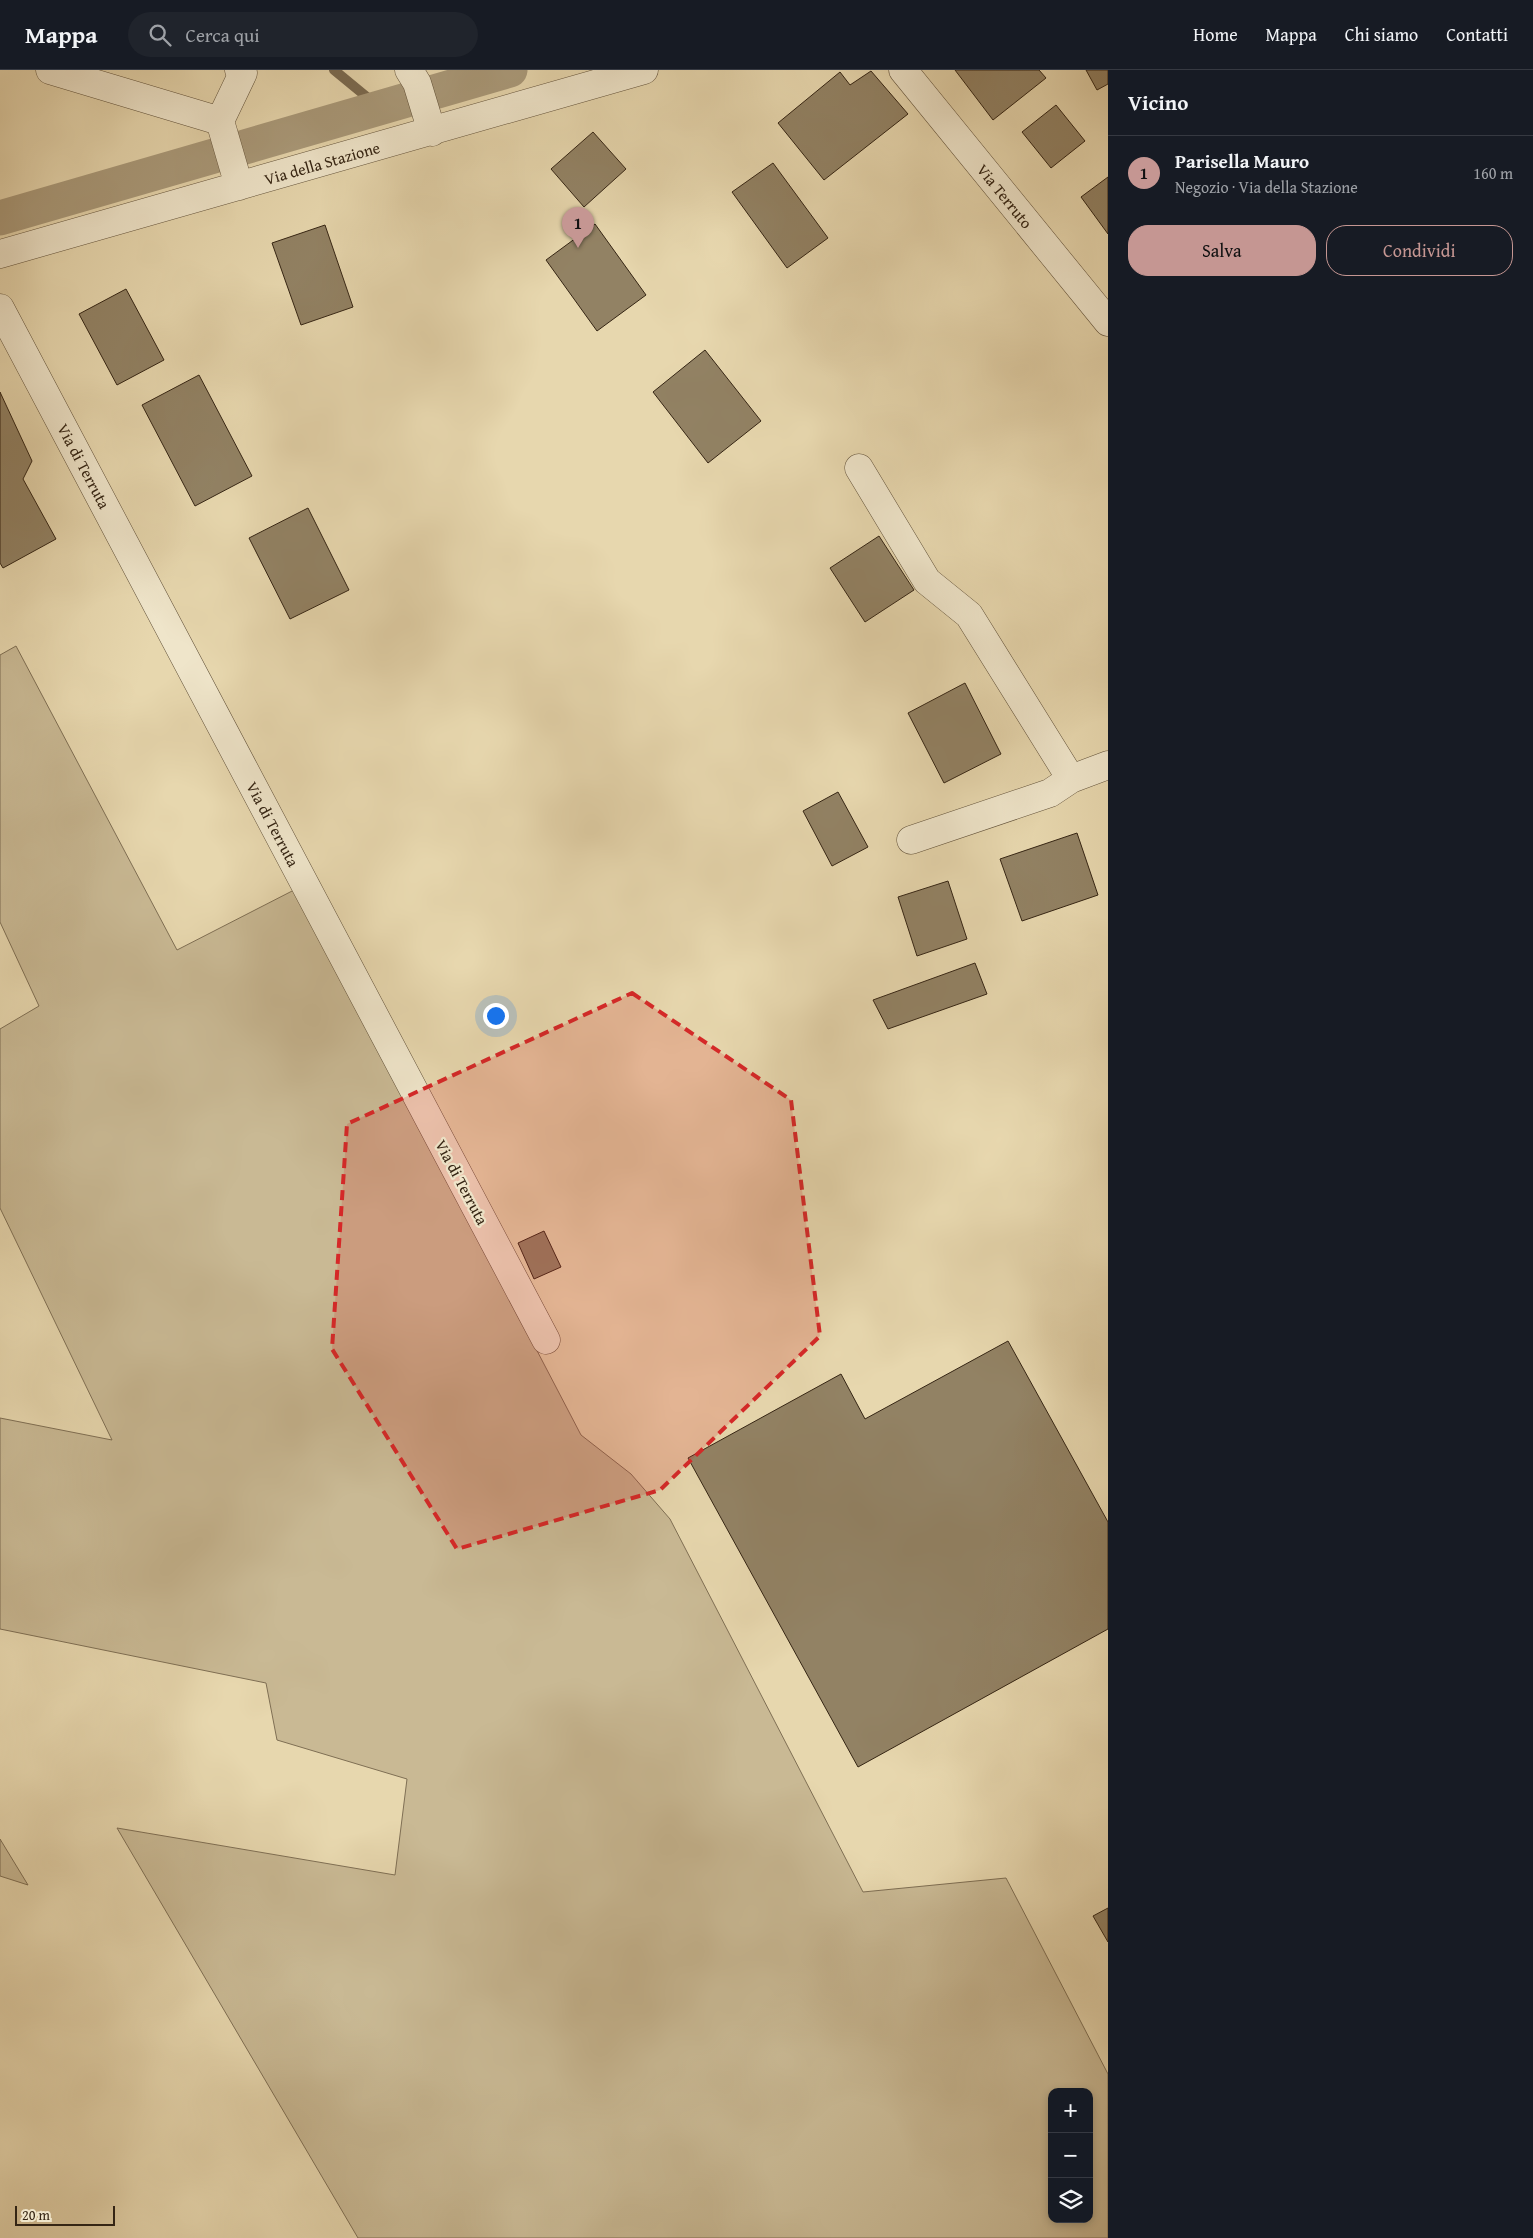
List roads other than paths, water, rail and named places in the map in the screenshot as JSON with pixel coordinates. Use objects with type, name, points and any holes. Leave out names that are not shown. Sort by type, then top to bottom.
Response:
[{"type":"street","points":[[50,70],[222,128]]},
{"type":"street","points":[[236,177],[222,128],[243,73],[240,70]]},
{"type":"street","name":"Via della Stazione","points":[[0,254],[236,177],[429,123],[559,78],[644,70]]},
{"type":"street","name":"Via Terruto","points":[[903,70],[1108,322]]},
{"type":"street","points":[[413,76],[429,123]]},
{"type":"street","name":"Via di Terruta","points":[[0,308],[546,1340]]},
{"type":"street","points":[[859,468],[927,581],[969,615],[1071,779]]},
{"type":"street","points":[[910,840],[1050,793],[1071,779],[1108,765]]},
{"type":"waterway","points":[[334,70],[379,107]]},
{"type":"waterway","points":[[0,218],[510,70]]},
{"type":"place","name":"Parisella Mauro","points":[[578,248]]}]
